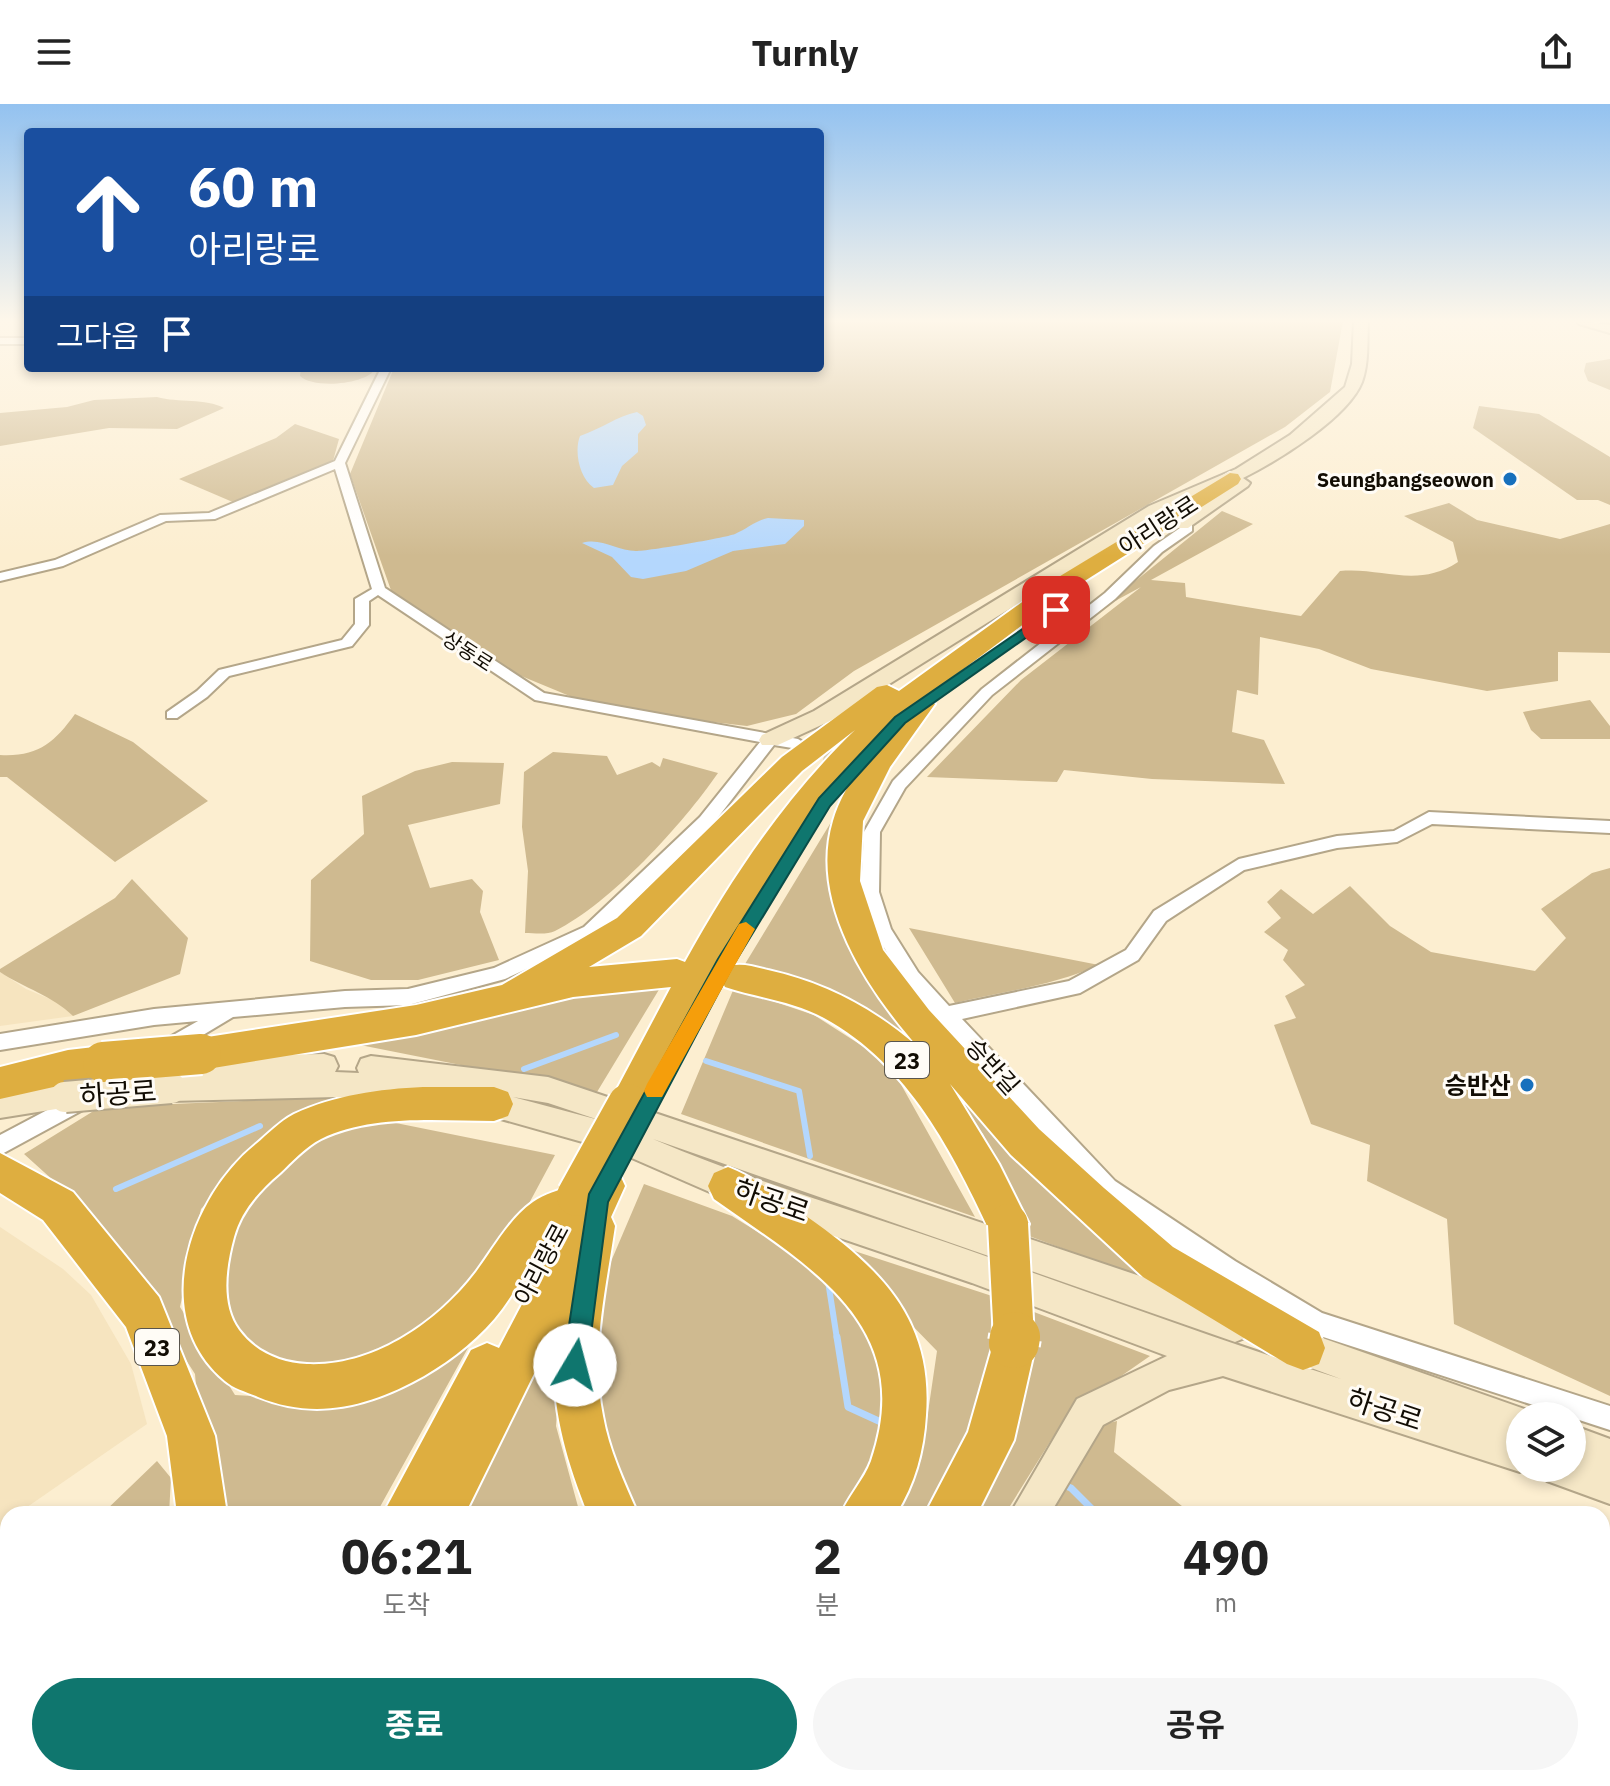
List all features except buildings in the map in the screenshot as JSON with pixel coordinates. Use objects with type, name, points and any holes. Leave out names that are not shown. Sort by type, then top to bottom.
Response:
[{"type":"highway","name":"아리랑로","points":[[636,1107],[702,962],[796,814],[850,752],[905,699],[1003,627],[1230,479]]},
{"type":"highway","name":"아리랑로","points":[[413,1506],[636,1107],[824,802],[900,720],[1182,524]]},
{"type":"highway","points":[[510,998],[629,927],[741,812],[828,734],[959,645],[1003,627]]},
{"type":"highway","points":[[921,704],[877,764],[848,821],[844,881],[868,955],[916,1020],[1005,1120],[1090,1202],[1158,1262],[1303,1348]]},
{"type":"highway","points":[[0,1083],[68,1066],[188,1070],[573,983],[677,973]]},
{"type":"highway","name":"23","points":[[737,977],[780,984],[843,1008],[895,1046],[969,1141],[1008,1224],[1014,1343],[990,1440],[954,1506]]},
{"type":"highway","points":[[494,1104],[392,1104],[348,1112],[306,1127],[237,1187],[211,1232],[203,1287],[218,1338],[241,1365],[276,1382],[320,1388],[365,1379],[421,1353],[477,1304],[548,1215],[588,1196],[575,1365],[578,1413],[590,1462],[609,1506]]},
{"type":"highway","name":"23","points":[[0,1171],[58,1206],[143,1313],[191,1436],[201,1506]]},
{"type":"highway","points":[[728,1186],[831,1260],[882,1311],[905,1370],[901,1448],[873,1506]]},
{"type":"highway","name":"아리랑로","points":[[443,1506],[588,1196]]},
{"type":"main road","name":"아리랑로","points":[[1230,479],[1332,412],[1343,399]]},
{"type":"main road","name":"아리랑로","points":[[1182,524],[1341,415],[1353,399]]},
{"type":"main road","points":[[770,740],[822,716],[1155,510],[1207,485],[1230,479]]},
{"type":"main road","name":"하공로","points":[[0,1105],[65,1097],[188,1070],[280,1065],[426,1072],[548,1090],[1506,1420]]},
{"type":"main road","name":"하공로","points":[[188,1070],[279,1083],[383,1085],[494,1104],[622,1140],[728,1186],[972,1267],[1223,1359],[1506,1450]]},
{"type":"main road","points":[[1034,1506],[1090,1412],[1164,1374],[1223,1359]]},
{"type":"main road","points":[[1586,1448],[1610,1457]]},
{"type":"main road","points":[[1586,1477],[1610,1485]]},
{"type":"street","points":[[0,577],[59,563],[164,518],[211,516],[339,463],[370,399]]},
{"type":"street","points":[[172,715],[202,694],[224,673],[347,643],[362,625],[362,599],[379,590],[339,463]]},
{"type":"street","name":"승반길","points":[[1182,524],[1188,528],[1158,549],[1110,596],[987,692],[897,774],[872,832],[870,892],[883,930],[911,977],[1107,1188],[1227,1269],[1317,1323],[1610,1418]]},
{"type":"street","name":"상동로","points":[[379,590],[540,697],[798,744]]},
{"type":"street","points":[[0,1042],[154,1017],[345,999],[408,997],[498,974],[590,932],[706,821],[770,740]]},
{"type":"street","points":[[946,1014],[1073,988],[1132,955],[1160,916],[1239,865],[1337,842],[1397,836],[1429,818],[1610,827]]},
{"type":"street","points":[[0,1146],[62,1114],[231,1011]]},
{"type":"shaded area","points":[[171,399],[209,403],[224,408],[177,429],[109,428],[0,446],[0,413],[67,407],[94,400]]},
{"type":"shaded area","points":[[381,399],[1320,399],[1285,427],[854,671],[796,714],[747,726],[601,709],[497,666],[393,596],[350,474]]},
{"type":"shaded area","points":[[1479,406],[1539,414],[1610,457],[1610,505],[1598,500],[1577,500],[1473,428]]},
{"type":"shaded area","points":[[295,424],[339,439],[333,461],[235,503],[179,479],[276,438]]},
{"type":"shaded area","points":[[1449,503],[1477,520],[1560,539],[1610,524],[1610,653],[1558,652],[1558,681],[1487,691],[1371,669],[1319,649],[1260,637],[1258,695],[1237,690],[1232,732],[1264,740],[1285,784],[1152,779],[1064,770],[1057,782],[927,777],[1021,680],[1141,587],[1102,608],[1222,511],[1253,524],[1151,580],[1185,583],[1186,597],[1301,616],[1340,571],[1414,576],[1443,570],[1458,562],[1453,542],[1404,516]]},
{"type":"shaded area","points":[[1590,700],[1610,726],[1610,739],[1541,739],[1531,730],[1523,712]]},
{"type":"shaded area","points":[[75,714],[133,742],[208,801],[115,862],[7,777],[0,777],[0,755],[35,751],[60,733]]},
{"type":"shaded area","points":[[553,752],[607,756],[617,775],[652,762],[660,767],[663,758],[718,773],[666,838],[599,902],[555,931],[525,933],[528,871],[522,827],[524,772]]},
{"type":"shaded area","points":[[452,762],[504,763],[500,804],[408,825],[430,888],[472,879],[483,891],[480,912],[499,960],[418,980],[371,980],[310,961],[311,880],[364,834],[362,796],[415,771]]},
{"type":"shaded area","points":[[839,809],[842,922],[1199,1299],[1029,1236],[983,1134],[895,1031],[821,988],[745,964]]},
{"type":"shaded area","points":[[1610,868],[1610,1396],[1454,1324],[1447,1219],[1367,1181],[1370,1145],[1311,1124],[1274,1025],[1296,1018],[1285,996],[1305,985],[1283,960],[1288,950],[1264,932],[1281,918],[1267,902],[1281,889],[1313,914],[1350,886],[1390,926],[1431,952],[1535,971],[1566,938],[1541,909],[1592,873]]},
{"type":"shaded area","points":[[132,879],[188,938],[180,974],[73,1016],[57,1003],[0,972],[0,969],[115,898]]},
{"type":"shaded area","points":[[909,928],[1099,965],[1046,983],[955,1003]]},
{"type":"shaded area","points":[[0,972],[26,989],[60,1003],[73,1016],[0,1026]]},
{"type":"shaded area","points":[[663,983],[597,1092],[355,1044],[593,993]]},
{"type":"shaded area","points":[[734,988],[814,1015],[889,1063],[975,1217],[681,1114]]},
{"type":"shaded area","points":[[339,1097],[266,1144],[201,1209],[180,1307],[235,1395],[359,1403],[484,1319],[380,1506],[206,1506],[195,1374],[96,1219],[24,1154],[100,1107]]},
{"type":"shaded area","points":[[376,1119],[555,1155],[519,1222],[462,1292],[388,1351],[318,1370],[257,1356],[228,1325],[224,1253],[252,1192],[316,1136]]},
{"type":"shaded area","points":[[644,1184],[732,1216],[813,1266],[862,1313],[890,1384],[879,1454],[846,1506],[630,1506],[597,1408],[598,1292]]},
{"type":"shaded area","points":[[0,1227],[63,1269],[91,1295],[131,1364],[147,1424],[29,1506],[0,1506]]},
{"type":"shaded area","points":[[833,1244],[992,1296],[989,1379],[938,1504],[900,1506],[921,1460],[937,1351]]},
{"type":"shaded area","points":[[565,1298],[556,1426],[578,1506],[465,1506]]},
{"type":"shaded area","points":[[1034,1312],[1150,1356],[1068,1413],[1010,1506],[978,1506],[1013,1424]]},
{"type":"shaded area","points":[[1117,1421],[1114,1452],[1182,1506],[1050,1506],[1097,1426]]},
{"type":"shaded area","points":[[157,1461],[171,1478],[169,1506],[110,1506]]},
{"type":"water","points":[[637,412],[643,416],[646,425],[638,434],[638,452],[622,466],[613,485],[594,488],[579,464],[580,436]]},
{"type":"water","points":[[768,518],[804,520],[804,526],[785,544],[733,551],[686,571],[643,579],[631,577],[612,557],[582,543],[596,542],[636,551],[655,549],[735,534]]},
{"type":"waterway","points":[[524,1069],[616,1035]]},
{"type":"waterway","points":[[706,1061],[799,1091],[810,1156]]},
{"type":"waterway","points":[[116,1189],[260,1126]]},
{"type":"waterway","points":[[828,1281],[837,1339]]},
{"type":"waterway","points":[[837,1337],[848,1407],[883,1423]]},
{"type":"waterway","points":[[1063,1485],[1071,1488],[1089,1506]]},
{"type":"tunnel","points":[[802,746],[885,770]]},
{"type":"slow traffic","points":[[655,1091],[746,929]]},
{"type":"place","name":"Seungbangseowon","points":[[1510,479]]},
{"type":"place","name":"승반산","points":[[1527,1085]]},
{"type":"route","points":[[575,1365],[597,1201],[724,964],[824,802],[900,720],[1056,610]]}]
